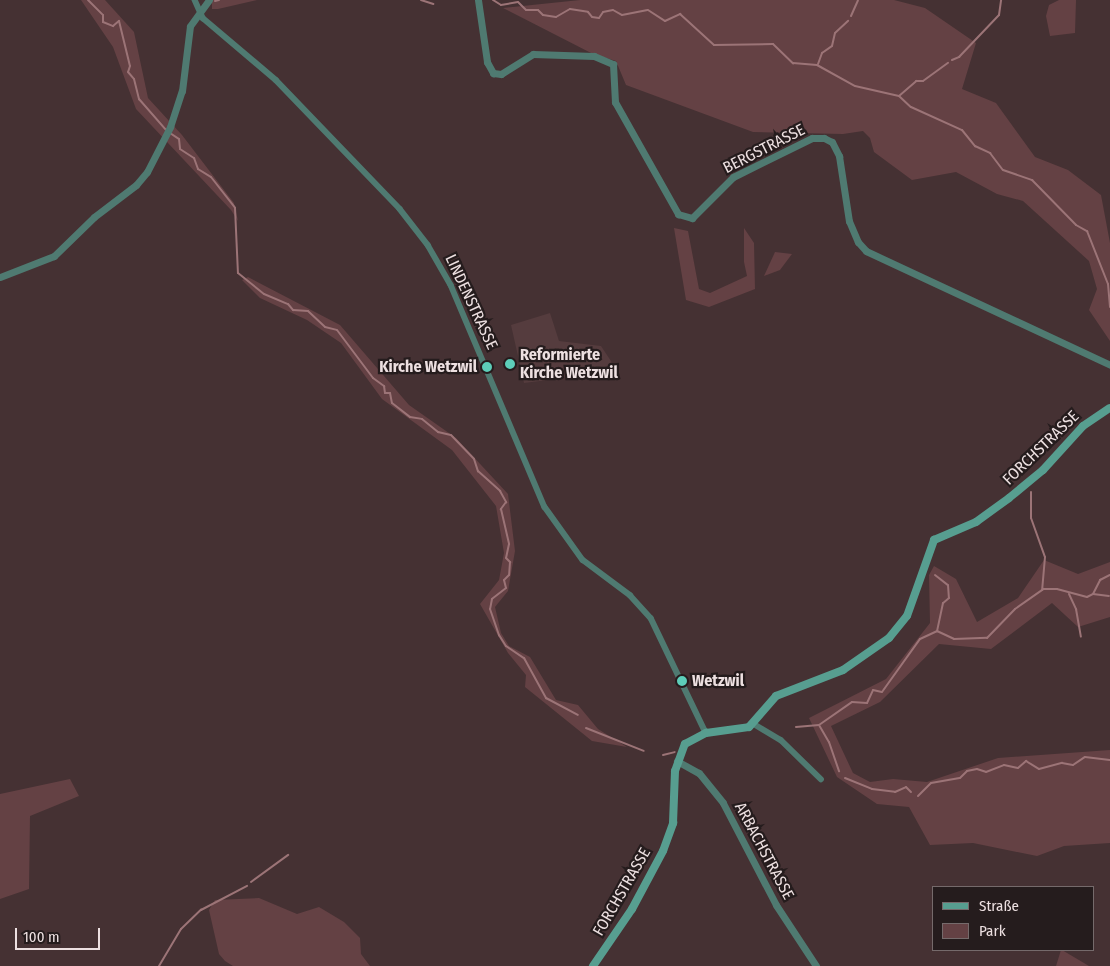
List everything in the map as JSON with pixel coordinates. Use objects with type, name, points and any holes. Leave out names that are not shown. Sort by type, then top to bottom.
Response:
[{"type":"main road","name":"FORCHSTRASSE","points":[[754,724],[781,693],[842,670],[888,638],[906,616],[934,540],[976,522],[996,508],[1043,470],[1083,426],[1110,408]]},
{"type":"main road","points":[[677,761],[685,744],[706,733],[744,728],[754,724]]},
{"type":"main road","name":"FORCHSTRASSE","points":[[593,966],[632,909],[663,850],[673,823],[677,761]]},
{"type":"street","name":"LINDENSTRASSE","points":[[195,0],[203,18],[276,80],[400,209],[424,240],[451,285],[545,507],[583,560],[630,595],[651,618],[706,733]]},
{"type":"street","points":[[0,277],[54,256],[70,244],[94,217],[136,185],[170,127],[187,70],[190,26],[209,0]]},
{"type":"street","name":"BERGSTRASSE","points":[[478,0],[487,62],[493,72],[501,74],[533,54],[594,56],[612,64],[615,102],[678,214],[692,218],[704,210],[718,190],[733,178],[812,138],[824,138],[832,142],[839,156],[849,221],[858,242],[866,251],[1110,365]]},
{"type":"street","points":[[754,724],[781,740],[822,779]]},
{"type":"street","name":"ARBACHSTRASSE","points":[[677,761],[698,773],[723,803],[776,905],[816,966]]},
{"type":"shaded area","points":[[550,313],[559,341],[601,346],[613,364],[580,376],[524,383],[511,325]]},
{"type":"green space","points":[[81,0],[105,0],[134,32],[148,98],[182,135],[234,203],[238,221],[231,210],[136,109],[113,47]]},
{"type":"green space","points":[[212,0],[257,0],[212,9]]},
{"type":"green space","points":[[580,0],[894,0],[925,8],[976,43],[962,89],[996,103],[1035,157],[1068,170],[1101,195],[1110,243],[1110,341],[1089,310],[1097,289],[1089,261],[1023,201],[997,194],[956,172],[912,180],[874,152],[870,138],[863,131],[843,134],[753,132],[626,85],[616,61],[593,54],[503,8]]},
{"type":"green space","points":[[1059,0],[1076,0],[1075,33],[1050,36],[1046,16],[1049,5]]},
{"type":"green space","points":[[674,228],[688,231],[699,289],[710,293],[747,276],[744,262],[744,228],[754,243],[755,289],[709,307],[686,300]]},
{"type":"green space","points":[[775,252],[792,254],[780,270],[764,276]]},
{"type":"green space","points":[[248,277],[340,325],[409,405],[456,438],[508,494],[515,551],[508,591],[495,607],[501,633],[509,646],[530,657],[556,700],[578,705],[598,729],[627,747],[592,741],[525,687],[526,675],[508,653],[480,604],[499,580],[504,553],[496,506],[452,450],[382,399],[341,343],[307,320],[260,298],[242,280]]},
{"type":"green space","points":[[1044,560],[1078,574],[1110,562],[1110,617],[1078,627],[1052,603],[991,649],[939,644],[880,702],[831,726],[853,773],[870,782],[893,779],[927,782],[998,758],[1110,750],[1110,843],[1064,846],[1037,856],[973,843],[930,845],[909,807],[877,804],[837,777],[809,718],[886,679],[930,623],[929,575],[934,566],[956,579],[977,622],[1018,598]]},
{"type":"green space","points":[[70,779],[79,796],[30,816],[29,889],[0,899],[0,794]]},
{"type":"green space","points":[[259,898],[297,914],[319,907],[344,922],[360,938],[361,954],[370,966],[233,966],[219,954],[209,910],[215,900]]},
{"type":"green space","points":[[1061,951],[1064,951],[1089,966],[1056,966]]},
{"type":"waterway","points":[[88,0],[103,15],[103,22],[113,26],[119,21],[130,66],[128,72],[134,79],[139,99],[166,130]]},
{"type":"waterway","points":[[215,1],[219,0]]},
{"type":"waterway","points":[[421,0],[433,4]]},
{"type":"waterway","points":[[493,0],[501,5],[518,2],[526,10],[538,10],[543,15],[556,17],[570,9],[588,12],[592,17],[599,18],[603,12],[613,10],[622,15],[648,10],[665,21],[680,14],[714,45],[773,44],[793,63],[817,65],[855,86],[899,96],[911,107],[962,130],[975,146],[990,153],[1003,170],[1032,180],[1076,225],[1087,231],[1108,284],[1110,307]]},
{"type":"waterway","points":[[851,16],[858,0]]},
{"type":"waterway","points":[[952,60],[959,57],[999,15],[1001,0]]},
{"type":"waterway","points":[[818,64],[822,53],[832,46],[835,33],[848,21]]},
{"type":"waterway","points":[[899,96],[916,81],[923,81],[948,63]]},
{"type":"waterway","points":[[170,133],[179,139],[180,149],[194,158],[198,169],[211,177],[235,208],[238,273],[264,294],[288,304],[293,310],[308,311],[325,327],[337,330],[373,378],[384,386],[385,393],[390,393],[392,403],[410,417],[422,419],[438,432],[451,435],[474,459],[478,471],[500,491],[506,502],[501,509],[509,544],[506,558],[510,562],[509,575],[504,580],[506,588],[492,599],[490,609],[499,635],[506,646],[524,658],[546,698],[578,715]]},
{"type":"waterway","points":[[1031,492],[1031,518],[1045,557],[1042,590]]},
{"type":"waterway","points":[[935,575],[948,585],[949,598],[943,603],[937,631]]},
{"type":"waterway","points":[[796,727],[819,725],[852,702],[867,703],[873,690],[882,692],[920,639],[937,631],[954,639],[987,638],[1015,609],[1044,589],[1057,589],[1087,597],[1093,594],[1100,580],[1110,575]]},
{"type":"waterway","points":[[1069,594],[1076,609],[1081,637]]},
{"type":"waterway","points":[[1093,594],[1109,596]]},
{"type":"waterway","points":[[819,725],[829,742],[839,771]]},
{"type":"waterway","points":[[586,728],[644,751]]},
{"type":"waterway","points":[[663,755],[675,752]]},
{"type":"waterway","points":[[918,796],[931,783],[960,778],[967,771],[977,769],[986,772],[1004,765],[1018,768],[1026,761],[1039,769],[1062,763],[1073,765],[1085,757],[1110,760]]},
{"type":"waterway","points":[[845,778],[872,789],[895,792],[906,787],[911,792]]},
{"type":"waterway","points":[[251,882],[288,855]]},
{"type":"waterway","points":[[159,966],[181,929],[201,910],[247,886]]},
{"type":"place","name":"Reformierte Kirche Wetzwil","points":[[510,364]]},
{"type":"place","name":"Kirche Wetzwil","points":[[487,367]]},
{"type":"place","name":"Wetzwil","points":[[682,681]]}]
